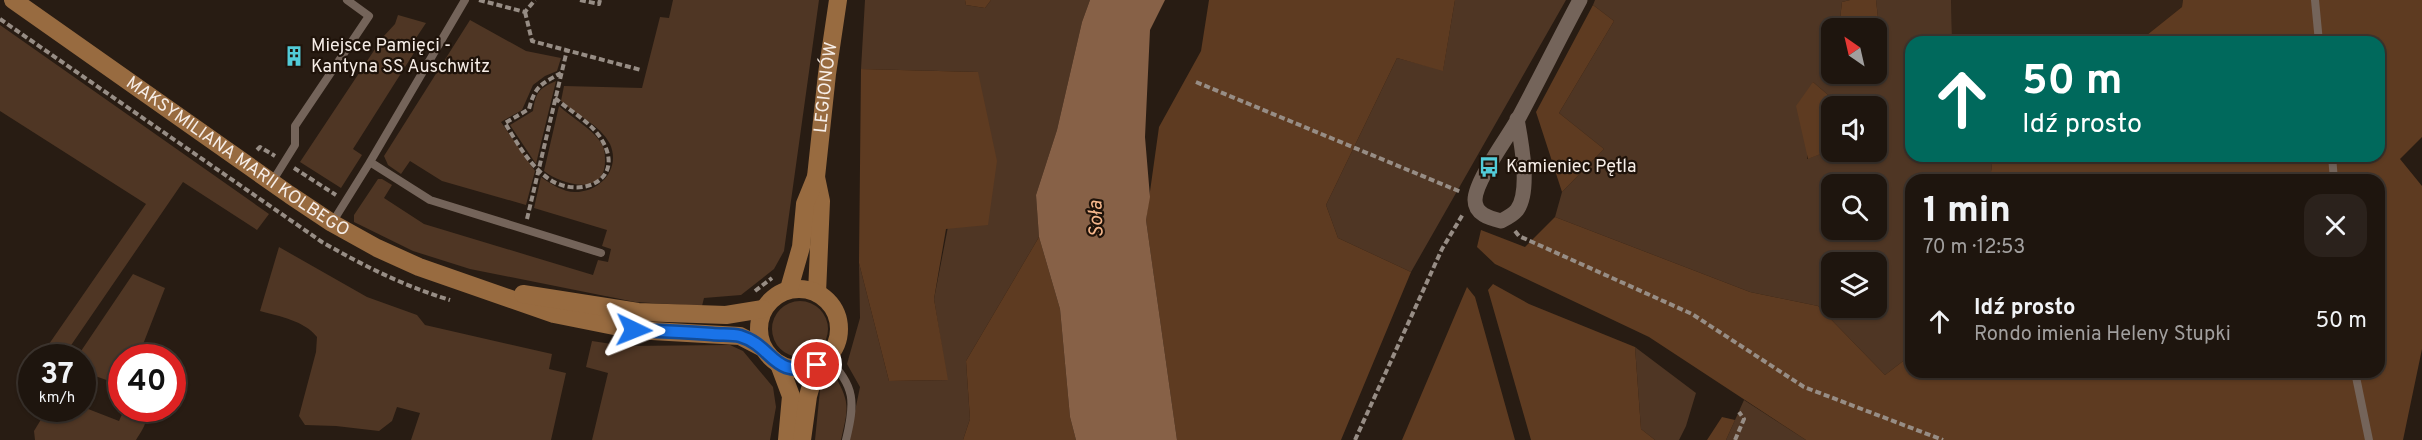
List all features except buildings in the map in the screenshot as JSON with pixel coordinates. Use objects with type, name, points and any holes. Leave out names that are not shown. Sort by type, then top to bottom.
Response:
[{"type":"street","name":"MAKSYMILIANA MARII KOLBEGO","points":[[13,0],[332,223],[398,257],[555,314],[634,330],[740,336],[762,348]]},
{"type":"street","name":"LEGIONÓW","points":[[789,289],[801,247],[805,204],[816,177],[838,0]]},
{"type":"street","points":[[1517,119],[1523,165],[1523,191],[1517,210],[1501,221],[1481,214],[1476,207],[1475,198],[1489,167],[1580,0]]},
{"type":"street","name":"LEGIONÓW","points":[[816,177],[821,201],[817,293]]},
{"type":"street","name":"MAKSYMILIANA MARII KOLBEGO","points":[[479,287],[638,312],[726,315],[763,309]]},
{"type":"street","points":[[802,440],[808,396],[822,361],[837,341],[839,322],[828,300],[817,293],[799,288],[779,293],[763,309],[758,335],[762,348],[779,364],[791,369],[804,369],[822,361]]},
{"type":"street","points":[[779,364],[791,396],[787,440]]},
{"type":"lane","points":[[272,182],[295,145],[295,126],[369,16],[347,0]]},
{"type":"lane","points":[[332,223],[465,0]]},
{"type":"lane","points":[[2315,0],[2318,36]]},
{"type":"lane","points":[[370,162],[430,200],[601,253]]},
{"type":"lane","points":[[822,361],[837,368],[847,383],[852,403],[846,440]]},
{"type":"lane","points":[[2356,378],[2369,440]]},
{"type":"path","points":[[479,0],[525,12]]},
{"type":"path","points":[[525,12],[535,0]]},
{"type":"path","points":[[580,0],[599,4],[600,0]]},
{"type":"path","points":[[525,12],[532,41],[641,70]]},
{"type":"path","points":[[525,230],[567,50]]},
{"type":"path","points":[[555,99],[587,123],[602,139],[608,151],[609,166],[604,176],[595,183],[580,188],[569,188],[552,181],[539,170],[519,146],[505,123],[529,109],[540,85],[561,73]]},
{"type":"path","points":[[1196,82],[1475,198],[1442,249],[1355,440]]},
{"type":"path","points":[[1505,219],[1519,236],[1692,315],[1804,387],[1943,440]]},
{"type":"path","points":[[752,293],[777,274]]},
{"type":"path","points":[[1734,440],[1743,419],[1739,412]]},
{"type":"shaded area","points":[[673,0],[819,0],[784,251],[774,269],[741,295],[704,298],[702,306],[635,302],[470,269],[413,251],[354,222],[354,215],[378,179],[382,179],[392,185],[384,198],[424,224],[593,275],[598,260],[608,262],[611,249],[602,246],[607,230],[534,208],[541,177],[566,191],[584,191],[593,188],[606,177],[613,162],[613,153],[606,137],[561,101],[564,86],[642,88],[660,17],[669,18]]},
{"type":"shaded area","points":[[865,0],[965,0],[966,5],[985,8],[991,0],[1090,0],[1082,22],[1057,130],[1036,195],[1039,237],[966,361],[970,419],[963,440],[849,440],[860,387],[847,364],[860,318],[859,263],[889,381],[947,380],[934,299],[978,72],[861,69]]},
{"type":"shaded area","points":[[965,0],[991,0],[985,8],[966,5]]},
{"type":"shaded area","points":[[1209,0],[1455,0],[1443,71],[1397,58],[1326,205],[1338,238],[1411,272],[1341,440],[1177,440],[1146,220],[1159,127],[1201,51]]},
{"type":"shaded area","points":[[1455,0],[1566,0],[1411,272],[1338,238],[1326,205],[1397,58],[1443,70]]},
{"type":"shaded area","points":[[1595,0],[1850,0],[1842,2],[1840,18],[1821,18],[1821,84],[1887,84],[1887,18],[1878,18],[1876,0],[1951,0],[1952,36],[1905,36],[1905,162],[1992,162],[1991,174],[1905,174],[1905,360],[1885,375],[1830,318],[1887,318],[1887,252],[1821,252],[1821,309],[1818,306],[1750,292],[1555,217],[1562,192],[1604,149],[1559,113],[1614,21],[1593,5]]},
{"type":"shaded area","points":[[1876,0],[1878,18],[1840,18],[1842,2]]},
{"type":"shaded area","points":[[1951,0],[2183,0],[2182,7],[2147,35],[1952,36]]},
{"type":"shaded area","points":[[2183,0],[2422,0],[2422,137],[2400,159],[2422,186],[2422,349],[2403,440],[1806,440],[1649,337],[1495,264],[1477,247],[1481,230],[1525,247],[1555,217],[1750,292],[1818,306],[1821,309],[1821,318],[1830,318],[1885,375],[1905,360],[1905,378],[2385,378],[2385,174],[1991,174],[1992,162],[2385,162],[2385,36],[2138,36],[2147,35],[2182,7]]},
{"type":"shaded area","points":[[1593,5],[1614,21],[1559,113],[1604,149],[1562,192],[1536,112]]},
{"type":"shaded area","points":[[398,15],[426,23],[414,41],[419,45],[353,149],[362,155],[341,188],[300,162],[383,37],[395,24]]},
{"type":"shaded area","points":[[470,20],[526,51],[561,58],[557,71],[533,85],[522,110],[501,122],[535,171],[526,205],[442,181],[410,161],[401,174],[388,165],[384,156]]},
{"type":"shaded area","points":[[0,25],[269,214],[257,230],[183,182],[72,344],[49,344],[146,204],[0,111]]},
{"type":"shaded area","points":[[861,69],[978,72],[997,161],[988,225],[946,229],[934,299],[948,380],[889,381],[859,263]]},
{"type":"shaded area","points":[[556,81],[536,164],[510,125],[533,111],[539,92]]},
{"type":"shaded area","points":[[1813,82],[1829,96],[1821,96],[1821,154],[1808,159],[1796,106]]},
{"type":"shaded area","points":[[559,106],[594,134],[603,147],[605,161],[603,172],[598,180],[590,184],[571,183],[544,171]]},
{"type":"shaded area","points":[[1039,237],[1060,309],[1070,417],[1076,440],[963,440],[970,419],[966,361]]},
{"type":"shaded area","points":[[279,247],[367,297],[417,315],[425,325],[552,354],[549,369],[566,373],[551,440],[411,440],[420,413],[397,407],[392,421],[379,431],[305,425],[299,416],[316,352],[317,337],[299,323],[260,311]]},
{"type":"shaded area","points":[[133,274],[165,288],[143,344],[108,344],[108,380],[96,376],[96,344],[86,344]]},
{"type":"shaded area","points":[[1493,284],[1529,304],[1635,347],[1641,429],[1655,440],[1531,440],[1488,290]]},
{"type":"shaded area","points":[[1467,287],[1475,297],[1515,440],[1402,440]]},
{"type":"shaded area","points":[[800,301],[815,306],[823,314],[828,329],[823,344],[815,352],[800,357],[785,352],[777,344],[772,329],[777,314],[785,306]]},
{"type":"shaded area","points":[[592,341],[625,346],[730,345],[743,351],[773,387],[776,407],[770,440],[592,440],[608,373],[586,367]]},
{"type":"shaded area","points":[[1635,347],[1696,393],[1686,426],[1679,440],[1655,440],[1641,429]]},
{"type":"shaded area","points":[[834,374],[846,400],[841,440],[815,440],[820,390]]},
{"type":"shaded area","points":[[1744,400],[1806,440],[1726,440]]},
{"type":"shaded area","points":[[96,412],[108,417],[108,422],[146,422],[136,440],[35,440],[34,431],[39,422],[96,422]]},
{"type":"shaded area","points":[[1722,417],[1735,420],[1726,440],[1707,440]]},
{"type":"water","name":"Soła","points":[[1090,0],[1165,0],[1150,30],[1145,137],[1150,197],[1146,220],[1177,440],[1076,440],[1070,417],[1060,309],[1039,237],[1036,195],[1057,130],[1082,22]]},
{"type":"place","name":"Miejsce Pamięci - Kantyna SS Auschwitz","points":[[294,56]]},
{"type":"place","name":"Kamieniec Pętla","points":[[1489,167]]},
{"type":"route","points":[[634,330],[740,336],[762,348],[779,364],[791,369],[804,369],[817,365]]}]
